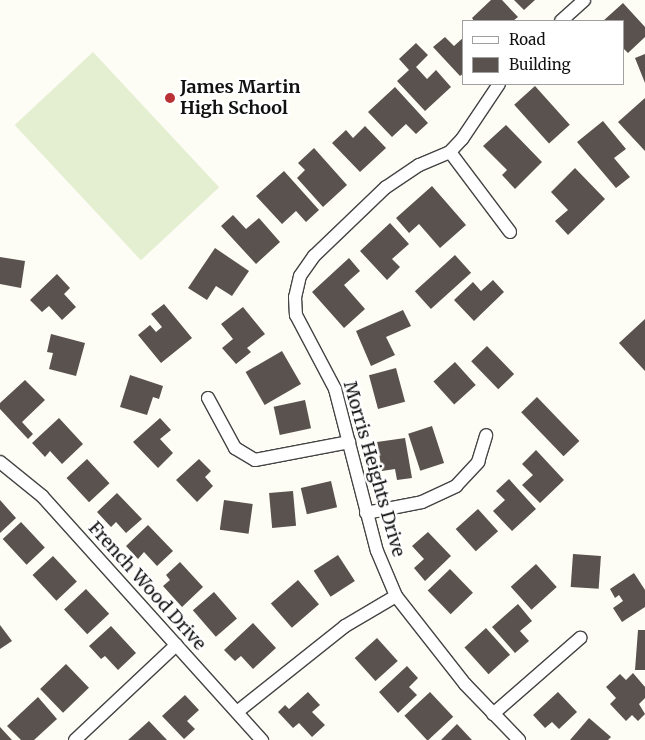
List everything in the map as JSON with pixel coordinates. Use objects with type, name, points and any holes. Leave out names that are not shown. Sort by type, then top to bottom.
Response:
[{"type":"street","points":[[562,20],[584,0]]},
{"type":"street","points":[[498,85],[462,139],[450,152],[510,232]]},
{"type":"street","name":"Morris Heights Drive","points":[[450,152],[419,165],[386,188],[314,256],[300,276],[295,297],[296,315],[335,389],[377,551],[396,596],[412,620],[493,714],[519,740]]},
{"type":"street","points":[[208,398],[235,448],[256,460],[349,442]]},
{"type":"street","points":[[366,513],[422,502],[456,486],[478,462],[486,434]]},
{"type":"street","name":"French Wood Drive","points":[[0,462],[42,496],[262,740]]},
{"type":"street","points":[[237,712],[345,626],[396,596]]},
{"type":"street","points":[[493,714],[580,638]]},
{"type":"street","points":[[75,740],[176,645]]},
{"type":"green space","points":[[93,52],[219,187],[141,260],[15,125]]},
{"type":"building","points":[[491,0],[502,0],[518,17],[514,20],[473,20],[472,18]]},
{"type":"building","points":[[514,0],[535,0],[524,10]]},
{"type":"building","points":[[623,3],[645,27],[645,37],[628,53],[625,50],[625,20],[604,20]]},
{"type":"building","points":[[445,37],[454,46],[462,39],[462,74],[460,76],[433,47]]},
{"type":"building","points":[[416,43],[428,55],[416,67],[427,79],[436,70],[451,87],[425,111],[397,81],[409,70],[399,59]]},
{"type":"building","points":[[645,54],[645,83],[635,58]]},
{"type":"building","points":[[535,86],[570,125],[549,143],[514,105]]},
{"type":"building","points":[[395,87],[428,123],[416,134],[406,124],[392,137],[368,112]]},
{"type":"building","points":[[645,98],[645,151],[618,122]]},
{"type":"building","points":[[603,121],[626,149],[614,158],[630,177],[616,188],[577,142]]},
{"type":"building","points":[[506,125],[542,162],[515,189],[502,175],[507,170],[483,146]]},
{"type":"building","points":[[365,126],[386,148],[360,172],[332,143],[346,130],[353,138]]},
{"type":"building","points":[[314,148],[347,185],[323,207],[297,178],[305,170],[298,163]]},
{"type":"building","points":[[575,168],[605,199],[568,235],[555,221],[568,210],[551,192]]},
{"type":"building","points":[[284,171],[319,210],[306,222],[296,211],[282,224],[256,196]]},
{"type":"building","points":[[432,186],[466,225],[440,248],[419,224],[409,233],[396,218]]},
{"type":"building","points":[[233,215],[246,229],[259,218],[280,242],[256,264],[221,226]]},
{"type":"building","points":[[390,223],[409,244],[392,259],[400,267],[387,280],[360,251]]},
{"type":"building","points":[[215,248],[249,271],[232,296],[216,286],[207,300],[188,288]]},
{"type":"building","points":[[455,255],[471,273],[431,309],[415,291]]},
{"type":"building","points":[[0,257],[25,261],[21,288],[0,284]]},
{"type":"building","points":[[349,258],[360,271],[344,285],[365,309],[344,328],[312,292]]},
{"type":"building","points":[[57,274],[70,288],[64,294],[76,307],[62,320],[49,306],[42,312],[30,300]]},
{"type":"building","points":[[493,280],[504,292],[474,321],[454,300],[473,282],[481,291]]},
{"type":"building","points":[[164,304],[192,338],[161,363],[138,335],[150,325],[156,332],[162,327],[151,314]]},
{"type":"building","points":[[243,307],[265,334],[247,348],[251,352],[236,364],[222,348],[233,339],[221,324]]},
{"type":"building","points":[[403,310],[411,326],[386,337],[395,355],[371,366],[356,331]]},
{"type":"building","points":[[645,319],[645,371],[619,343]]},
{"type":"building","points":[[51,334],[85,343],[76,376],[49,369],[53,353],[47,352]]},
{"type":"building","points":[[487,346],[514,374],[498,389],[471,361]]},
{"type":"building","points":[[282,351],[301,384],[265,405],[246,372]]},
{"type":"building","points":[[455,362],[476,385],[454,404],[433,381]]},
{"type":"building","points":[[396,368],[405,402],[378,409],[369,375]]},
{"type":"building","points":[[130,375],[163,386],[159,399],[153,397],[147,415],[120,407]]},
{"type":"building","points":[[25,380],[45,400],[22,422],[33,434],[28,439],[0,409],[0,403]]},
{"type":"building","points":[[537,397],[579,441],[564,456],[521,412]]},
{"type":"building","points":[[305,400],[311,428],[280,435],[274,407]]},
{"type":"building","points":[[59,418],[83,444],[62,464],[50,451],[45,457],[32,443]]},
{"type":"building","points":[[160,418],[171,430],[160,439],[173,453],[158,468],[133,442]]},
{"type":"building","points":[[432,426],[444,463],[420,471],[408,434]]},
{"type":"building","points":[[405,438],[412,478],[397,480],[395,469],[382,471],[377,442]]},
{"type":"building","points":[[536,450],[564,480],[540,503],[522,485],[533,475],[522,464]]},
{"type":"building","points":[[87,459],[110,483],[89,502],[67,478]]},
{"type":"building","points":[[199,459],[211,471],[205,477],[213,486],[197,502],[176,480]]},
{"type":"building","points":[[509,479],[536,509],[512,531],[493,511],[505,500],[496,491]]},
{"type":"building","points":[[331,481],[337,507],[307,514],[301,488]]},
{"type":"building","points":[[293,491],[296,526],[272,528],[269,493]]},
{"type":"building","points":[[117,493],[142,519],[126,533],[116,522],[111,527],[97,512]]},
{"type":"building","points":[[0,500],[16,518],[0,533]]},
{"type":"building","points":[[224,500],[253,504],[249,534],[220,530]]},
{"type":"building","points":[[478,509],[498,531],[476,551],[456,529]]},
{"type":"building","points":[[21,522],[45,548],[27,565],[3,539]]},
{"type":"building","points":[[148,525],[173,551],[157,566],[144,552],[138,559],[126,546]]},
{"type":"building","points":[[428,532],[451,556],[425,581],[414,568],[424,559],[412,546]]},
{"type":"building","points":[[573,554],[601,556],[599,589],[571,587]]},
{"type":"building","points":[[338,555],[355,581],[331,597],[314,571]]},
{"type":"building","points":[[53,556],[77,582],[56,601],[33,575]]},
{"type":"building","points":[[180,562],[203,587],[182,607],[163,586],[170,580],[166,575]]},
{"type":"building","points":[[536,564],[557,587],[531,610],[511,587]]},
{"type":"building","points":[[450,569],[473,593],[451,614],[428,591]]},
{"type":"building","points":[[634,573],[645,590],[645,607],[622,622],[613,608],[623,601],[619,595],[615,598],[610,589]]},
{"type":"building","points":[[298,580],[319,604],[292,628],[271,604]]},
{"type":"building","points":[[86,589],[109,614],[87,634],[64,609]]},
{"type":"building","points":[[214,592],[237,618],[216,637],[193,610]]},
{"type":"building","points":[[518,604],[532,621],[520,631],[529,641],[515,653],[492,627]]},
{"type":"building","points":[[253,623],[276,648],[253,669],[241,656],[235,661],[224,650]]},
{"type":"building","points":[[0,625],[12,641],[0,649]]},
{"type":"building","points":[[111,626],[136,653],[118,670],[105,656],[101,659],[89,646]]},
{"type":"building","points":[[486,628],[510,655],[489,674],[464,647]]},
{"type":"building","points":[[638,630],[645,630],[645,670],[635,670]]},
{"type":"building","points":[[377,638],[398,661],[375,681],[355,658]]},
{"type":"building","points":[[66,664],[89,688],[63,713],[40,689]]},
{"type":"building","points":[[407,666],[418,678],[409,687],[417,695],[398,713],[379,692]]},
{"type":"building","points":[[633,673],[645,687],[645,698],[639,704],[645,714],[638,721],[632,715],[626,721],[610,704],[616,698],[606,687],[620,674],[626,680]]},
{"type":"building","points":[[308,692],[320,705],[312,712],[325,725],[312,737],[299,723],[293,728],[278,712],[285,705],[289,709]]},
{"type":"building","points":[[430,692],[453,717],[427,740],[404,716]]},
{"type":"building","points":[[558,692],[577,712],[559,729],[552,722],[545,728],[533,715]]},
{"type":"building","points":[[185,695],[199,710],[187,721],[195,729],[184,739],[162,716]]},
{"type":"building","points":[[38,697],[57,719],[34,740],[21,740],[7,726]]},
{"type":"building","points":[[589,718],[611,737],[608,740],[570,740]]},
{"type":"building","points":[[149,721],[167,740],[128,740]]},
{"type":"building","points":[[457,724],[472,740],[441,740]]},
{"type":"building","points":[[0,727],[12,740],[0,740]]},
{"type":"place","name":"James Martin High School","points":[[170,98]]}]
